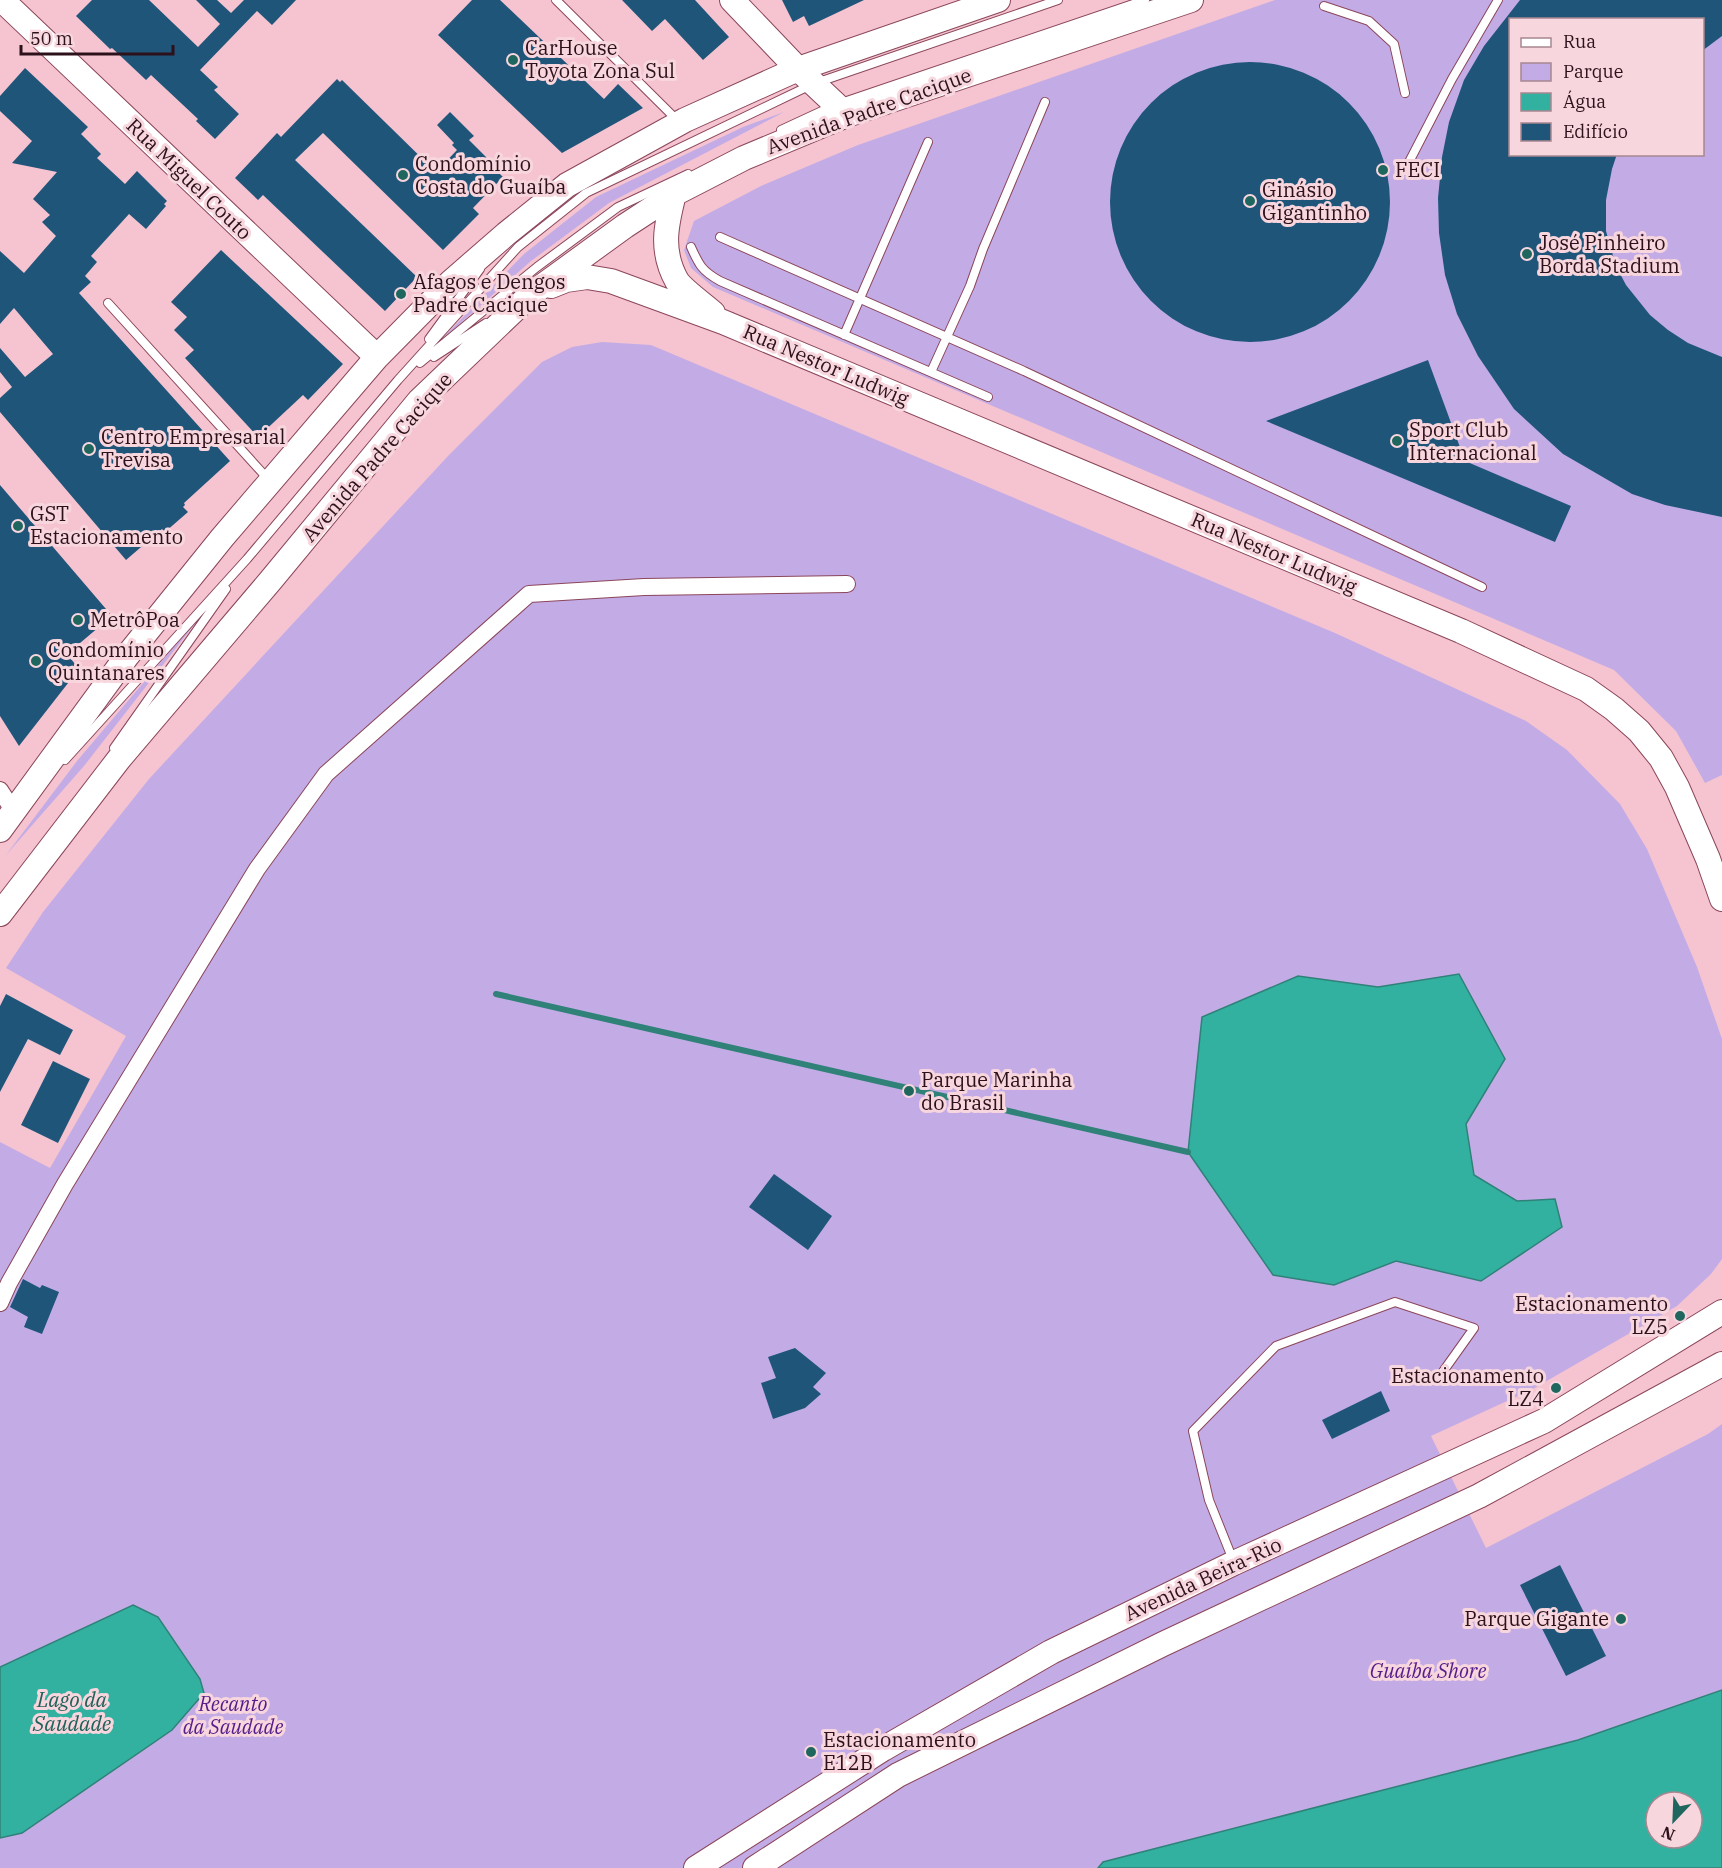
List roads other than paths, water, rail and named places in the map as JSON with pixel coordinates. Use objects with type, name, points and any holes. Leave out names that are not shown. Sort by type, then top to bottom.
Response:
[{"type":"main road","name":"Rua Miguel Couto","points":[[2,0],[377,357]]},
{"type":"main road","points":[[732,0],[840,110]]},
{"type":"main road","points":[[0,831],[126,656],[377,357],[452,281],[507,234],[567,185],[680,123],[998,0]]},
{"type":"main road","name":"Avenida Padre Cacique","points":[[0,912],[119,759],[419,401],[530,295],[625,225],[674,194],[840,110],[1191,0]]},
{"type":"main road","name":"Rua Nestor Ludwig","points":[[674,194],[667,222],[665,249],[678,282],[723,322]]},
{"type":"main road","name":"Rua Nestor Ludwig","points":[[530,295],[566,280],[587,277],[611,281],[723,322],[1439,622],[1587,689],[1639,731],[1661,758],[1677,787],[1708,859],[1722,899]]},
{"type":"main road","name":"Avenida Beira-Rio","points":[[696,1868],[883,1749],[1052,1652],[1234,1563],[1544,1421],[1719,1312]]},
{"type":"main road","points":[[1684,1385],[1722,1356]]},
{"type":"main road","points":[[755,1868],[898,1775],[1154,1648],[1479,1496],[1722,1364]]},
{"type":"street","points":[[0,1304],[9,1282],[65,1184],[257,869],[326,774],[529,594],[644,587],[848,584]]},
{"type":"street","points":[[0,790],[13,810]]},
{"type":"lane","points":[[556,0],[680,123]]},
{"type":"lane","points":[[0,831],[247,559],[398,380],[518,247],[586,193],[806,76],[1058,0]]},
{"type":"lane","points":[[768,136],[1145,0]]},
{"type":"lane","points":[[1409,162],[1452,79],[1498,0]]},
{"type":"lane","points":[[1324,6],[1368,21],[1394,44],[1405,93]]},
{"type":"lane","points":[[931,372],[970,286],[983,249],[1045,102]]},
{"type":"lane","points":[[844,335],[928,142]]},
{"type":"lane","points":[[398,380],[537,267],[618,207],[693,172]]},
{"type":"lane","points":[[398,380],[507,234]]},
{"type":"lane","points":[[720,237],[946,336],[1482,587]]},
{"type":"lane","points":[[691,247],[705,273],[720,281],[988,397]]},
{"type":"lane","points":[[398,380],[530,295]]},
{"type":"lane","points":[[108,303],[271,482]]},
{"type":"lane","points":[[110,754],[247,559]]},
{"type":"lane","points":[[0,912],[96,773]]},
{"type":"lane","points":[[1234,1563],[1209,1500],[1193,1431],[1276,1346],[1395,1302],[1474,1328],[1437,1380]]},
{"type":"water","points":[[1459,974],[1505,1059],[1466,1124],[1474,1175],[1517,1201],[1555,1199],[1562,1227],[1481,1281],[1396,1261],[1334,1285],[1273,1275],[1188,1152],[1202,1017],[1298,976],[1378,987]]},
{"type":"water","name":"Lago da Saudade","points":[[133,1605],[158,1617],[200,1679],[204,1693],[172,1730],[22,1833],[0,1838],[0,1667]]},
{"type":"water","points":[[1722,1690],[1722,1868],[1098,1868],[1103,1862],[1578,1740]]},
{"type":"waterway","points":[[496,994],[1188,1152]]},
{"type":"place","name":"CarHouse Toyota Zona Sul","points":[[513,60]]},
{"type":"place","name":"FECI","points":[[1383,170]]},
{"type":"place","name":"Condomínio Costa do Guaíba","points":[[403,175]]},
{"type":"place","name":"Ginásio Gigantinho","points":[[1250,201]]},
{"type":"place","name":"José Pinheiro Borda Stadium","points":[[1527,254]]},
{"type":"place","name":"Afagos e Dengos Padre Cacique","points":[[401,294]]},
{"type":"place","name":"Sport Club Internacional","points":[[1397,441]]},
{"type":"place","name":"Centro Empresarial Trevisa","points":[[89,449]]},
{"type":"place","name":"GST Estacionamento","points":[[18,526]]},
{"type":"place","name":"MetrôPoa","points":[[78,620]]},
{"type":"place","name":"Condomínio Quintanares","points":[[36,661]]},
{"type":"place","name":"Parque Marinha do Brasil","points":[[909,1091]]},
{"type":"place","name":"Estacionamento LZ5","points":[[1680,1316]]},
{"type":"place","name":"Estacionamento LZ4","points":[[1556,1388]]},
{"type":"place","name":"Parque Gigante","points":[[1621,1619]]},
{"type":"place","name":"Estacionamento E12B","points":[[811,1752]]},
{"type":"park label","name":"Guaíba Shore","points":[[1428,1671]]},
{"type":"park label","name":"Recanto da Saudade","points":[[233,1716]]}]
